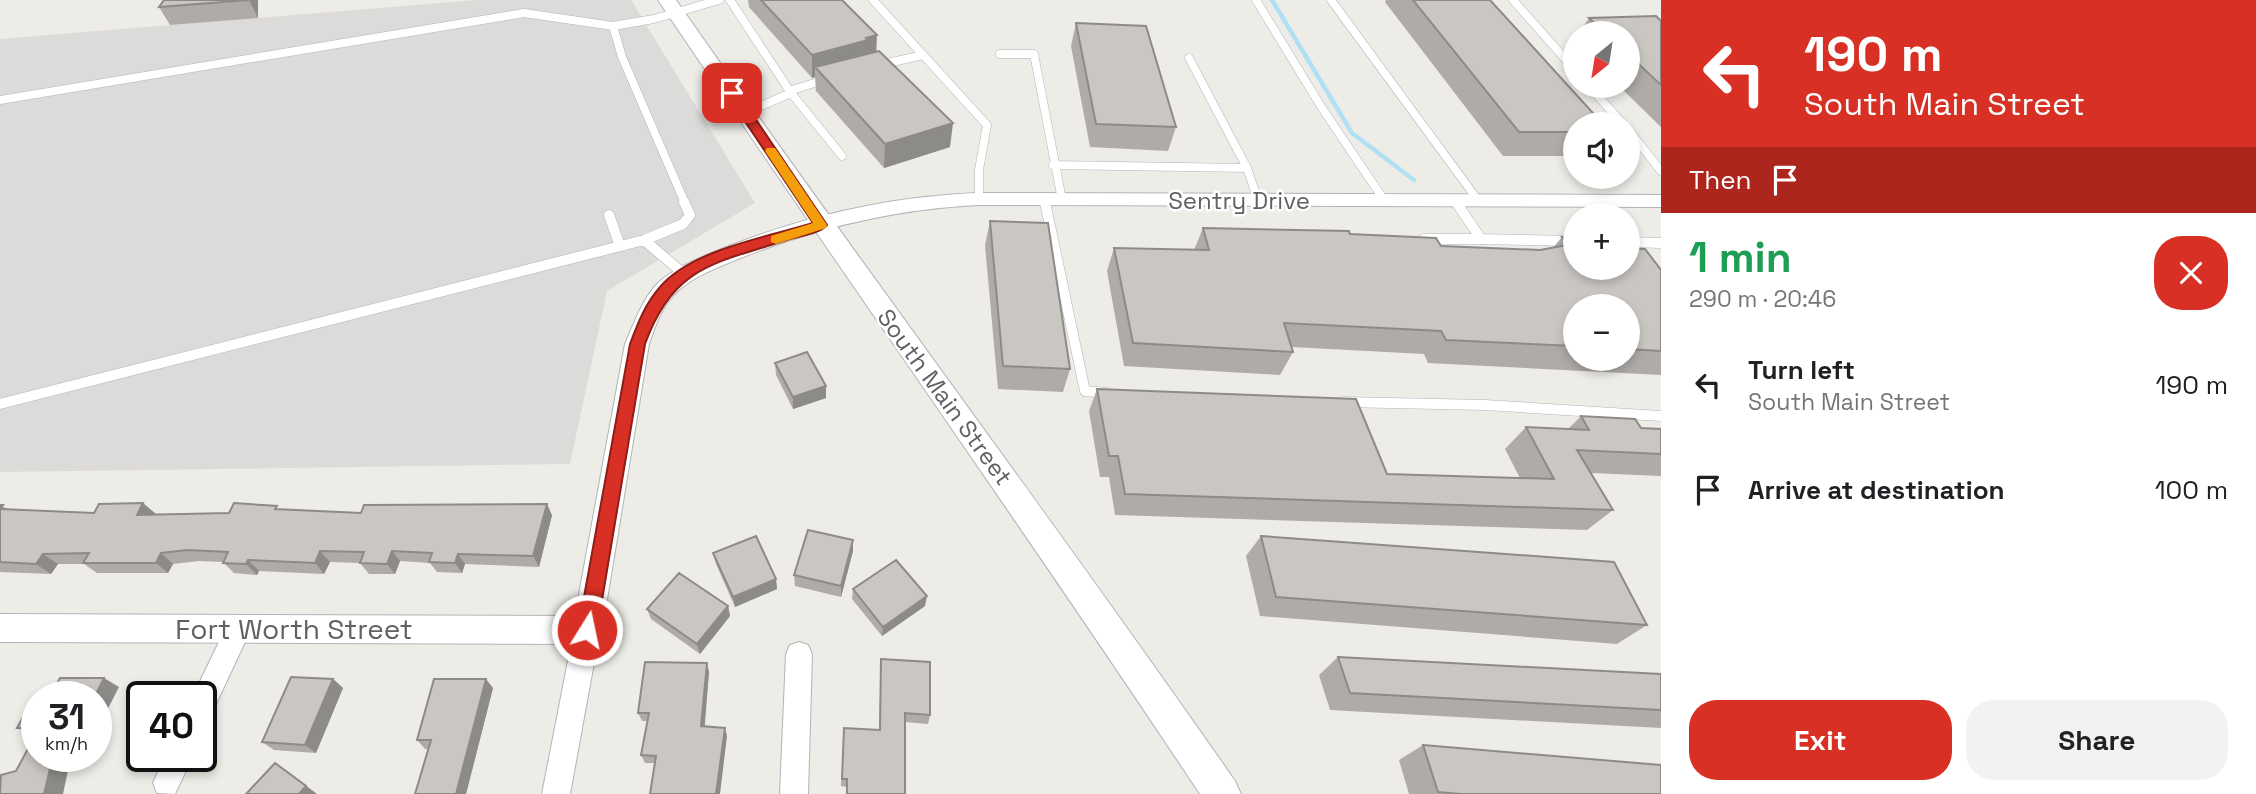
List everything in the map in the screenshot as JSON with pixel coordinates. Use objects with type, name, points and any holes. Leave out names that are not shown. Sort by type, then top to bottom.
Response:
[{"type":"main road","name":"South Main Street","points":[[671,6],[821,225],[1069,570],[1222,794]]},
{"type":"street","name":"Sentry Drive","points":[[587,630],[638,344],[649,314],[666,289],[684,274],[710,260],[821,225],[912,203],[979,199],[1661,201]]},
{"type":"street","name":"Fort Worth Street","points":[[0,628],[587,630]]},
{"type":"street","points":[[214,681],[238,629]]},
{"type":"street","points":[[556,794],[587,630]]},
{"type":"street","points":[[794,794],[799,654]]},
{"type":"street","points":[[167,783],[172,772]]},
{"type":"lane","points":[[0,100],[524,13],[613,26],[671,6],[719,0]]},
{"type":"lane","points":[[730,0],[790,92],[842,156]]},
{"type":"lane","points":[[873,0],[987,125],[979,170],[979,199]]},
{"type":"lane","points":[[1256,0],[1322,108],[1384,200]]},
{"type":"lane","points":[[1331,0],[1350,22],[1477,199]]},
{"type":"lane","points":[[1513,0],[1563,56]]},
{"type":"lane","points":[[0,404],[643,240],[683,224],[690,215],[622,57],[613,26]]},
{"type":"lane","points":[[1000,54],[1034,54],[1054,165],[1053,200],[1085,391],[1123,394]]},
{"type":"lane","points":[[869,68],[923,55]]},
{"type":"lane","points":[[1189,58],[1247,168],[1258,200]]},
{"type":"lane","points":[[746,113],[790,92],[842,75]]},
{"type":"lane","points":[[1600,98],[1612,112]]},
{"type":"lane","points":[[1640,144],[1661,171]]},
{"type":"lane","points":[[1054,165],[1247,168]]},
{"type":"lane","points":[[1455,200],[1481,239]]},
{"type":"lane","points":[[609,215],[620,246]]},
{"type":"lane","points":[[1416,239],[1563,241]]},
{"type":"lane","points":[[643,240],[684,274]]},
{"type":"lane","points":[[1640,242],[1661,243]]},
{"type":"lane","points":[[1334,401],[1485,405],[1661,416]]},
{"type":"shaded area","points":[[477,0],[631,0],[755,203],[607,291],[570,464],[0,472],[0,39]]},
{"type":"building","points":[[164,0],[249,0],[159,7]]},
{"type":"building","points":[[761,0],[842,0],[877,35],[866,38],[868,40],[812,55]]},
{"type":"building","points":[[1413,0],[1490,0],[1563,80],[1563,98],[1579,98],[1592,112],[1563,112],[1563,132],[1519,132]]},
{"type":"building","points":[[1656,16],[1661,21],[1661,85],[1640,65],[1640,21],[1592,21],[1589,18]]},
{"type":"building","points":[[1076,23],[1146,26],[1176,127],[1096,124]]},
{"type":"building","points":[[879,51],[953,123],[885,144],[815,67]]},
{"type":"building","points":[[990,221],[1048,223],[1070,369],[1003,366]]},
{"type":"building","points":[[1203,228],[1349,231],[1350,234],[1436,238],[1441,246],[1540,250],[1563,246],[1563,280],[1640,280],[1640,249],[1645,249],[1661,270],[1661,351],[1640,350],[1640,294],[1563,294],[1563,345],[1446,340],[1441,331],[1284,323],[1293,352],[1133,343],[1114,248],[1209,250]]},
{"type":"building","points":[[807,352],[826,386],[793,397],[775,363]]},
{"type":"building","points":[[1097,389],[1356,399],[1387,474],[1554,479],[1526,427],[1589,430],[1581,416],[1635,419],[1641,428],[1661,429],[1661,454],[1577,450],[1613,510],[1125,494],[1118,456],[1109,456]]},
{"type":"building","points":[[143,503],[137,515],[229,513],[234,503],[277,506],[275,509],[361,513],[364,505],[547,504],[533,556],[458,554],[455,563],[429,562],[432,553],[392,551],[387,564],[360,563],[364,552],[320,551],[315,563],[248,560],[246,564],[223,563],[228,552],[187,550],[161,553],[156,563],[83,563],[89,553],[43,554],[36,564],[0,562],[0,509],[94,513],[99,504]]},
{"type":"building","points":[[808,530],[853,540],[841,586],[794,575]]},
{"type":"building","points":[[756,536],[776,579],[733,597],[713,553]]},
{"type":"building","points":[[1261,536],[1614,562],[1647,625],[1276,597]]},
{"type":"building","points":[[896,560],[927,596],[883,627],[853,589]]},
{"type":"building","points":[[679,573],[728,606],[697,644],[647,609]]},
{"type":"building","points":[[1338,657],[1661,674],[1661,710],[1350,693]]},
{"type":"building","points":[[881,659],[930,662],[930,715],[905,713],[905,794],[847,794],[847,779],[842,779],[844,728],[880,730]]},
{"type":"building","points":[[645,662],[707,663],[701,726],[725,728],[716,794],[650,794],[656,756],[641,755],[649,713],[638,713]]},
{"type":"building","points":[[291,677],[333,679],[305,745],[262,742]]},
{"type":"building","points":[[60,678],[104,678],[102,681],[58,681]]},
{"type":"building","points":[[434,679],[486,679],[456,794],[415,794],[431,740],[417,740]]},
{"type":"building","points":[[1423,745],[1661,765],[1661,794],[1438,792]]},
{"type":"building","points":[[21,762],[21,772],[49,772],[44,794],[0,794],[1,775],[16,771]]},
{"type":"building","points":[[275,763],[306,786],[299,794],[246,794]]},
{"type":"waterway","points":[[1272,0],[1352,133],[1414,180]]},
{"type":"slow traffic","points":[[771,151],[821,225],[776,239]]},
{"type":"route","points":[[587,630],[638,344],[649,314],[666,289],[684,274],[710,260],[821,225],[732,93]]}]
